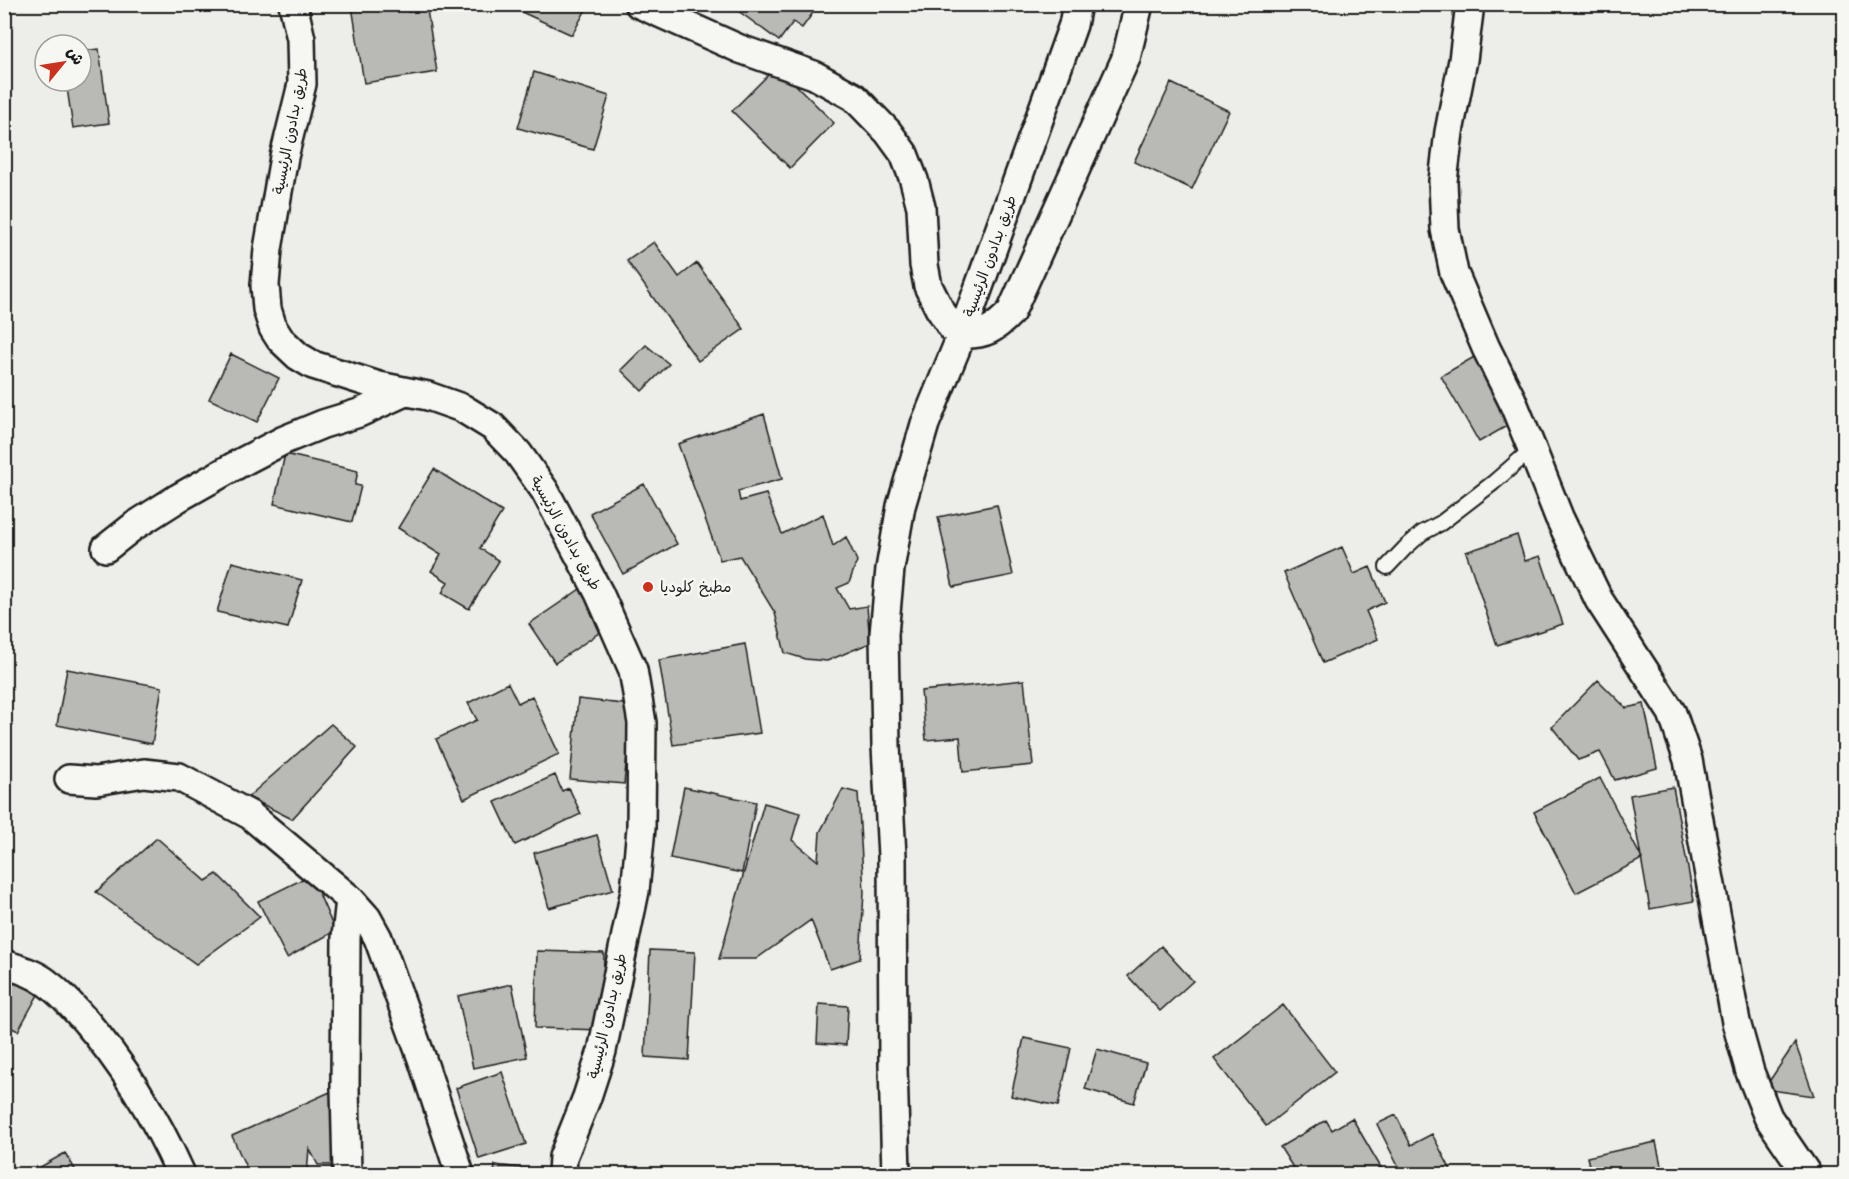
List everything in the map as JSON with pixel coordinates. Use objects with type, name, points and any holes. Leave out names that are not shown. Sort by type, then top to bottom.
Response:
[{"type":"street","name":"طريق بدادون الرئيسية","points":[[293,4],[301,39],[302,84],[284,157],[268,249],[265,285],[273,328],[280,339],[298,356],[314,365],[405,392],[428,396],[462,408],[494,428],[518,453],[545,490],[599,592],[633,670],[642,723],[641,828],[635,891],[602,1051],[587,1097],[563,1157],[562,1174]]},
{"type":"street","name":"طريق بدادون الرئيسية","points":[[639,4],[740,49],[814,75],[854,97],[888,132],[904,154],[921,207],[924,265],[928,286],[952,328],[962,334],[1073,26],[1077,4]]},
{"type":"street","points":[[896,1174],[892,1065],[891,856],[884,634],[890,569],[901,506],[925,424],[962,334],[979,335],[999,325],[1011,312],[1126,58],[1139,4]]},
{"type":"street","points":[[1470,4],[1444,171],[1445,229],[1454,273],[1533,449],[1559,517],[1599,600],[1672,713],[1688,760],[1736,1022],[1750,1072],[1768,1117],[1807,1174]]},
{"type":"street","points":[[106,548],[178,498],[249,459],[323,424],[359,413],[405,392]]},
{"type":"street","points":[[69,779],[96,781],[144,773],[179,777],[250,815],[350,900],[367,918],[378,938],[460,1174]]},
{"type":"street","points":[[347,1174],[346,937],[350,900]]},
{"type":"street","points":[[4,964],[26,970],[45,981],[61,994],[98,1036],[139,1093],[157,1123],[181,1174]]},
{"type":"lane","points":[[1387,567],[1405,548],[1478,495],[1533,449]]},
{"type":"building","points":[[407,4],[408,12],[427,10],[437,72],[364,83],[352,6]]},
{"type":"building","points":[[504,4],[589,4],[572,35]]},
{"type":"building","points":[[729,4],[816,4],[818,6],[802,28],[793,22],[779,41]]},
{"type":"building","points":[[99,49],[109,123],[73,128],[68,93],[93,93],[93,50]]},
{"type":"building","points":[[777,66],[834,123],[790,168],[732,111]]},
{"type":"building","points":[[534,72],[609,96],[593,149],[518,128]]},
{"type":"building","points":[[1171,83],[1229,111],[1192,189],[1134,162]]},
{"type":"building","points":[[654,242],[679,277],[697,263],[744,329],[698,361],[627,261]]},
{"type":"building","points":[[646,345],[669,364],[642,391],[621,370]]},
{"type":"building","points":[[1481,353],[1519,419],[1479,442],[1441,376]]},
{"type":"building","points":[[231,354],[279,378],[257,422],[209,399]]},
{"type":"building","points":[[764,414],[782,479],[738,491],[740,501],[766,494],[782,534],[823,514],[833,546],[846,537],[857,561],[849,583],[837,588],[849,609],[867,606],[870,643],[827,661],[805,659],[785,653],[775,613],[740,556],[720,560],[678,444]]},
{"type":"building","points":[[285,454],[358,471],[355,485],[361,486],[352,522],[274,504]]},
{"type":"building","points":[[434,469],[502,512],[480,548],[499,561],[469,609],[442,593],[448,582],[431,571],[441,555],[398,528]]},
{"type":"building","points":[[644,484],[677,544],[623,574],[590,513]]},
{"type":"building","points":[[997,505],[1013,575],[953,587],[938,517]]},
{"type":"building","points":[[1517,535],[1525,561],[1540,556],[1563,624],[1497,645],[1466,552]]},
{"type":"building","points":[[1342,547],[1354,574],[1370,567],[1385,602],[1366,611],[1378,639],[1323,663],[1284,573]]},
{"type":"building","points":[[232,562],[302,580],[288,628],[217,612]]},
{"type":"building","points":[[586,585],[612,624],[555,663],[529,624]]},
{"type":"building","points":[[745,644],[760,733],[673,745],[659,660]]},
{"type":"building","points":[[67,669],[162,687],[152,744],[57,725]]},
{"type":"building","points":[[1024,680],[1033,765],[963,772],[960,737],[926,740],[921,691]]},
{"type":"building","points":[[1598,680],[1626,708],[1644,704],[1657,768],[1615,780],[1600,752],[1578,760],[1552,727]]},
{"type":"building","points":[[508,683],[518,703],[532,696],[559,754],[464,799],[436,739],[477,720],[468,703]]},
{"type":"building","points":[[578,699],[632,705],[624,784],[570,779]]},
{"type":"building","points":[[331,724],[357,747],[292,819],[248,797]]},
{"type":"building","points":[[555,775],[562,791],[569,788],[581,814],[515,845],[495,802]]},
{"type":"building","points":[[1600,778],[1642,859],[1576,893],[1534,812]]},
{"type":"building","points":[[684,787],[756,802],[742,873],[670,858]]},
{"type":"building","points":[[1673,787],[1694,901],[1650,909],[1630,795]]},
{"type":"building","points":[[843,789],[858,793],[864,892],[860,959],[830,969],[811,920],[756,959],[719,959],[764,803],[800,813],[792,840],[818,861],[820,832]]},
{"type":"building","points":[[597,835],[613,890],[549,908],[534,853]]},
{"type":"building","points":[[157,838],[206,881],[217,874],[260,917],[196,964],[96,892]]},
{"type":"building","points":[[311,875],[335,931],[287,958],[258,901]]},
{"type":"building","points":[[1161,946],[1193,981],[1160,1011],[1128,976]]},
{"type":"building","points":[[650,950],[695,952],[689,1060],[645,1057]]},
{"type":"building","points":[[537,951],[604,953],[602,1030],[535,1028]]},
{"type":"building","points":[[5,971],[40,991],[18,1031],[4,1024]]},
{"type":"building","points":[[512,984],[527,1057],[473,1068],[458,996]]},
{"type":"building","points":[[819,1004],[848,1006],[846,1045],[817,1043]]},
{"type":"building","points":[[1283,1005],[1335,1072],[1266,1126],[1214,1059]]},
{"type":"building","points":[[1024,1038],[1071,1048],[1058,1106],[1011,1096]]},
{"type":"building","points":[[1795,1043],[1814,1096],[1764,1089]]},
{"type":"building","points":[[1097,1049],[1146,1063],[1134,1103],[1085,1089]]},
{"type":"building","points":[[502,1072],[526,1144],[479,1159],[456,1088]]},
{"type":"building","points":[[339,1088],[340,1165],[318,1165],[309,1148],[307,1174],[249,1174],[232,1136]]},
{"type":"building","points":[[1396,1115],[1411,1145],[1432,1134],[1453,1174],[1402,1174],[1377,1124]]},
{"type":"building","points":[[1352,1118],[1383,1171],[1377,1174],[1297,1174],[1280,1147],[1326,1120],[1332,1130]]},
{"type":"building","points":[[1656,1142],[1663,1174],[1591,1174],[1587,1157]]},
{"type":"building","points":[[65,1153],[78,1174],[28,1174]]},
{"type":"building","points":[[495,1165],[554,1172],[553,1174],[494,1174]]},
{"type":"place","name":"مطبخ كلوديا","points":[[648,587]]}]
